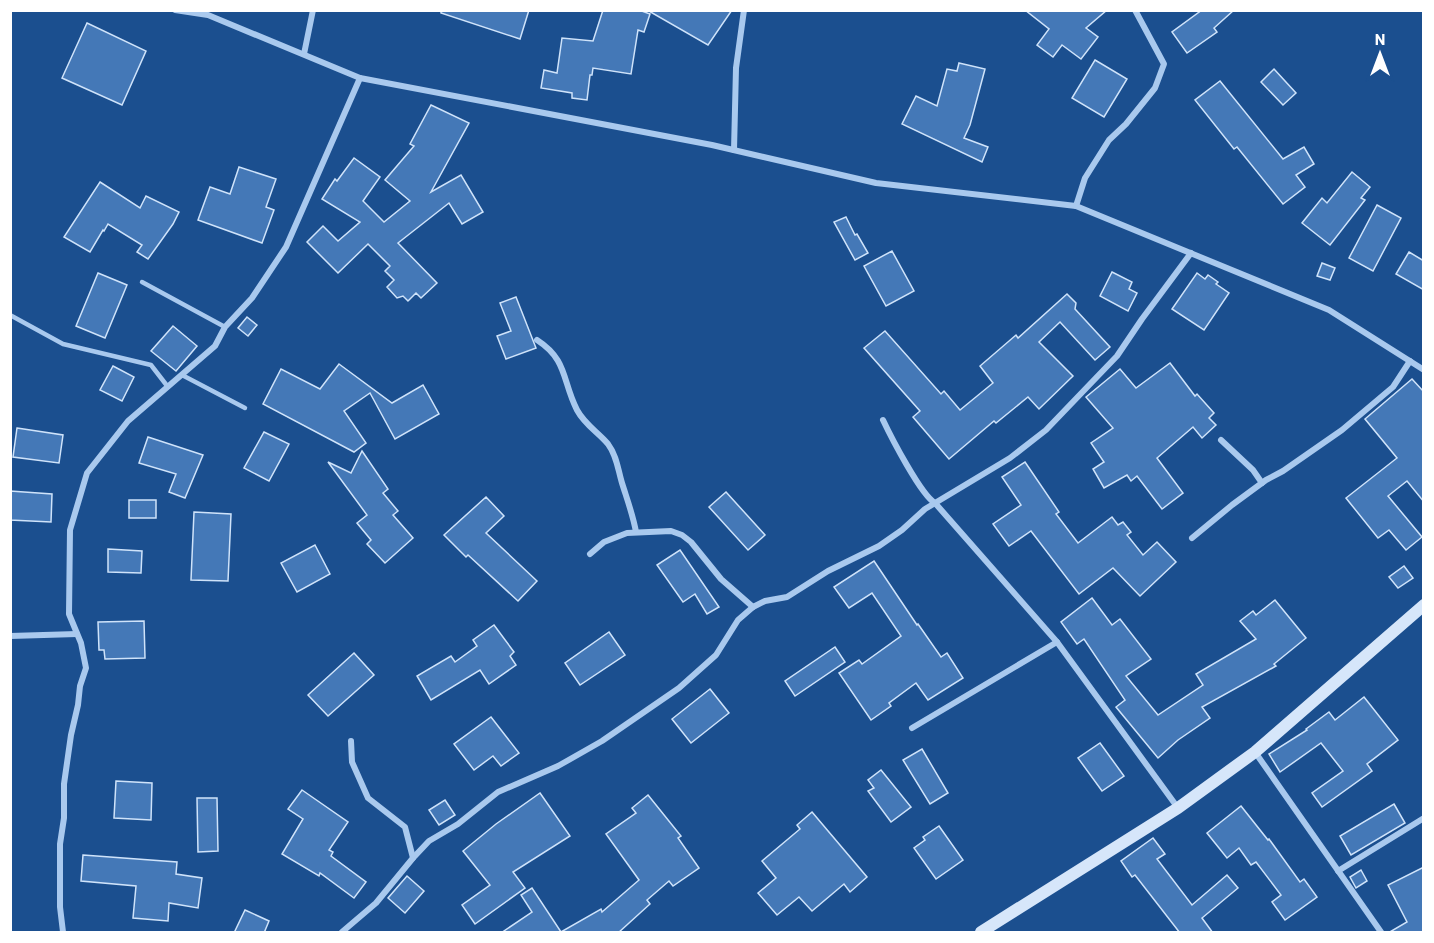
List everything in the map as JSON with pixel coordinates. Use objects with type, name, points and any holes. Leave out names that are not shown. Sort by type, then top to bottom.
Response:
[{"type":"street","points":[[304,54],[313,10]]},
{"type":"street","points":[[734,150],[736,68],[744,10]]},
{"type":"street","points":[[1076,206],[1085,178],[1109,140],[1126,124],[1155,88],[1164,64],[1135,10]]},
{"type":"street","points":[[176,11],[208,15],[360,78],[734,150],[876,183],[1076,206],[1329,310],[1424,370]]},
{"type":"street","points":[[63,933],[60,907],[60,844],[64,818],[64,784],[80,686],[86,668],[81,643],[69,614],[70,530],[87,473],[128,421],[215,345],[225,327],[252,298],[286,247],[360,78]]},
{"type":"street","points":[[342,933],[375,903],[429,841],[458,824],[498,792],[558,766],[603,741],[679,687],[716,655],[738,620],[753,607],[765,601],[787,597],[828,571],[879,546],[902,530],[925,508],[1010,458],[1046,430],[1117,356],[1191,253]]},
{"type":"street","points":[[537,340],[550,349],[561,364],[568,389],[583,421],[606,442],[614,453],[636,532]]},
{"type":"street","points":[[1192,538],[1262,483],[1342,430],[1393,387],[1410,361]]},
{"type":"street","points":[[883,420],[914,478],[929,500],[1057,642],[1178,808]]},
{"type":"street","points":[[1221,440],[1253,470],[1262,483]]},
{"type":"street","points":[[590,554],[612,538],[627,533],[671,531],[691,542],[721,579],[753,607]]},
{"type":"street","points":[[981,933],[1178,808],[1255,752],[1424,605]]},
{"type":"street","points":[[10,636],[77,634]]},
{"type":"street","points":[[912,728],[1057,642]]},
{"type":"street","points":[[351,741],[352,762],[368,798],[405,827],[413,858]]},
{"type":"street","points":[[1255,752],[1381,933]]},
{"type":"street","points":[[1338,871],[1424,818]]},
{"type":"lane","points":[[141,282],[225,327]]},
{"type":"lane","points":[[10,315],[63,344],[151,365],[168,387]]},
{"type":"lane","points":[[182,375],[244,408]]},
{"type":"building","points":[[441,10],[529,10],[520,39],[441,13]]},
{"type":"building","points":[[603,10],[639,10],[650,14],[644,32],[638,30],[631,74],[593,68],[587,100],[572,98],[572,93],[541,88],[544,70],[557,73],[562,38],[593,41]]},
{"type":"building","points":[[647,10],[732,10],[708,45]]},
{"type":"building","points":[[1025,10],[1107,10],[1086,28],[1098,37],[1081,59],[1062,45],[1053,57],[1037,45],[1049,29]]},
{"type":"building","points":[[1202,10],[1234,10],[1214,28],[1217,32],[1187,53],[1172,32]]},
{"type":"building","points":[[87,23],[146,51],[122,105],[62,78]]},
{"type":"building","points":[[1095,60],[1127,79],[1104,117],[1072,98]]},
{"type":"building","points":[[959,63],[985,69],[970,125],[964,138],[988,147],[982,162],[902,124],[916,96],[937,106],[947,69],[957,71]]},
{"type":"building","points":[[1274,69],[1296,93],[1283,105],[1261,82]]},
{"type":"building","points":[[1220,81],[1283,159],[1304,147],[1314,164],[1296,175],[1305,187],[1283,204],[1237,147],[1234,149],[1195,100]]},
{"type":"building","points":[[431,105],[469,123],[431,192],[461,175],[483,212],[462,224],[449,203],[398,243],[437,283],[421,298],[416,293],[408,301],[403,296],[397,298],[387,287],[394,280],[385,271],[390,266],[368,244],[338,273],[307,242],[323,226],[338,241],[360,222],[322,199],[335,179],[337,181],[354,158],[380,177],[363,201],[384,222],[410,201],[385,180],[414,146],[410,144]]},
{"type":"building","points":[[239,167],[276,179],[266,207],[274,210],[262,243],[198,220],[210,187],[230,194]]},
{"type":"building","points":[[1352,172],[1370,187],[1361,198],[1365,200],[1330,245],[1302,223],[1322,198],[1327,203]]},
{"type":"building","points":[[100,182],[140,208],[146,196],[179,212],[148,259],[137,252],[142,245],[108,224],[90,252],[64,237]]},
{"type":"building","points":[[1377,205],[1401,218],[1373,271],[1349,258]]},
{"type":"building","points":[[846,217],[868,253],[855,260],[834,222]]},
{"type":"building","points":[[892,251],[914,291],[886,306],[864,266]]},
{"type":"building","points":[[1409,252],[1424,261],[1424,290],[1396,274]]},
{"type":"building","points":[[1322,263],[1335,268],[1330,280],[1317,276]]},
{"type":"building","points":[[1112,272],[1132,282],[1129,289],[1137,293],[1128,311],[1100,296]]},
{"type":"building","points":[[98,273],[127,285],[105,338],[76,326]]},
{"type":"building","points":[[1197,273],[1205,279],[1208,275],[1229,293],[1204,330],[1172,309]]},
{"type":"building","points":[[1067,294],[1076,303],[1075,309],[1110,347],[1095,360],[1060,322],[1039,342],[1073,376],[1039,409],[1028,397],[996,423],[994,421],[949,459],[913,417],[920,411],[864,348],[885,331],[941,394],[944,391],[960,410],[993,383],[980,366],[1016,335],[1018,338]]},
{"type":"building","points":[[516,297],[536,348],[506,359],[497,336],[511,331],[500,303]]},
{"type":"building","points":[[247,317],[257,325],[248,336],[238,328]]},
{"type":"building","points":[[173,326],[197,346],[176,371],[151,351]]},
{"type":"building","points":[[1170,363],[1195,396],[1197,394],[1214,413],[1209,418],[1216,425],[1202,438],[1193,427],[1157,458],[1183,493],[1162,509],[1137,476],[1131,481],[1127,475],[1104,488],[1093,469],[1104,462],[1091,443],[1113,428],[1086,397],[1120,369],[1136,388]]},
{"type":"building","points":[[339,364],[392,403],[423,385],[439,414],[395,439],[370,393],[344,411],[366,443],[354,452],[263,404],[281,369],[320,389]]},
{"type":"building","points":[[113,366],[134,377],[122,401],[100,390]]},
{"type":"building","points":[[1412,379],[1424,392],[1424,502],[1407,481],[1388,496],[1422,537],[1406,550],[1389,530],[1378,538],[1346,498],[1397,458],[1365,419]]},
{"type":"building","points":[[17,428],[63,435],[59,463],[13,457]]},
{"type":"building","points":[[264,432],[289,444],[269,481],[244,468]]},
{"type":"building","points":[[148,437],[203,455],[185,498],[169,492],[176,474],[139,463]]},
{"type":"building","points":[[362,451],[388,489],[383,493],[398,511],[393,515],[413,538],[385,563],[367,544],[371,540],[357,523],[367,515],[328,462],[351,473]]},
{"type":"building","points":[[1025,462],[1059,512],[1056,514],[1078,543],[1112,517],[1118,525],[1123,522],[1131,532],[1127,535],[1143,555],[1157,542],[1176,562],[1140,596],[1113,568],[1079,594],[1031,531],[1009,546],[993,524],[1021,505],[1002,477]]},
{"type":"building","points":[[10,491],[52,494],[51,522],[10,520]]},
{"type":"building","points":[[726,492],[765,535],[748,550],[709,507]]},
{"type":"building","points":[[486,497],[504,516],[486,533],[537,581],[518,601],[444,535]]},
{"type":"building","points":[[129,500],[156,500],[156,518],[129,518]]},
{"type":"building","points":[[194,512],[231,514],[228,581],[191,580]]},
{"type":"building","points":[[315,545],[330,574],[297,592],[281,563]]},
{"type":"building","points":[[108,549],[142,551],[141,573],[108,572]]},
{"type":"building","points":[[680,550],[719,607],[707,614],[695,594],[683,602],[657,565]]},
{"type":"building","points":[[874,561],[941,657],[947,653],[963,678],[928,700],[916,683],[889,703],[891,706],[871,720],[839,673],[859,660],[862,664],[901,636],[872,593],[849,608],[834,587]]},
{"type":"building","points":[[1404,566],[1413,578],[1398,588],[1389,577]]},
{"type":"building","points":[[1092,598],[1112,625],[1120,619],[1151,659],[1126,676],[1158,715],[1203,685],[1196,674],[1256,639],[1240,621],[1253,611],[1256,615],[1275,600],[1306,638],[1274,664],[1276,666],[1202,707],[1210,718],[1178,740],[1158,758],[1116,707],[1125,700],[1084,639],[1077,644],[1061,622]]},
{"type":"building","points":[[144,621],[145,658],[105,659],[104,650],[99,650],[98,622]]},
{"type":"building","points":[[494,625],[514,652],[510,656],[516,665],[489,684],[480,670],[431,700],[417,676],[451,656],[455,662],[477,646],[473,640]]},
{"type":"building","points":[[609,632],[625,655],[580,685],[565,663]]},
{"type":"building","points":[[835,647],[845,662],[795,696],[785,681]]},
{"type":"building","points":[[354,653],[374,675],[328,716],[308,695]]},
{"type":"building","points":[[710,689],[729,713],[691,743],[672,719]]},
{"type":"building","points":[[1364,697],[1398,740],[1367,764],[1372,771],[1322,807],[1312,793],[1343,771],[1321,743],[1280,772],[1269,754],[1307,730],[1329,712],[1335,720]]},
{"type":"building","points":[[491,717],[519,753],[501,766],[493,756],[474,770],[454,744]]},
{"type":"building","points":[[1100,743],[1124,776],[1102,791],[1078,758]]},
{"type":"building","points":[[922,749],[948,793],[930,804],[903,760]]},
{"type":"building","points":[[881,770],[911,807],[891,822],[868,791],[874,788],[868,780]]},
{"type":"building","points":[[116,781],[152,783],[151,820],[114,818]]},
{"type":"building","points":[[302,790],[348,822],[329,850],[333,852],[331,856],[366,882],[354,898],[320,873],[319,876],[282,854],[303,819],[288,809]]},
{"type":"building","points":[[540,793],[570,836],[513,872],[525,888],[475,924],[462,905],[490,885],[463,851]]},
{"type":"building","points":[[648,795],[681,836],[678,838],[699,868],[673,886],[669,881],[647,900],[650,904],[618,933],[501,933],[532,912],[521,895],[532,888],[561,932],[601,909],[602,912],[639,880],[606,834],[636,813],[632,808]]},
{"type":"building","points":[[197,798],[217,798],[218,851],[198,852]]},
{"type":"building","points":[[445,800],[455,815],[439,825],[429,810]]},
{"type":"building","points":[[1394,804],[1405,823],[1351,855],[1340,836]]},
{"type":"building","points":[[1241,806],[1269,839],[1300,882],[1304,879],[1317,897],[1285,920],[1272,902],[1281,895],[1256,862],[1251,865],[1239,848],[1227,858],[1207,833]]},
{"type":"building","points":[[812,812],[867,877],[850,892],[844,884],[812,911],[799,897],[777,915],[758,893],[776,878],[762,861],[800,829],[797,825]]},
{"type":"building","points":[[939,826],[963,860],[936,879],[914,848],[925,840],[923,837]]},
{"type":"building","points":[[1153,838],[1165,854],[1157,859],[1192,905],[1227,875],[1238,888],[1202,918],[1213,933],[1180,933],[1135,875],[1132,877],[1121,861]]},
{"type":"building","points":[[83,855],[177,862],[176,874],[202,878],[198,908],[169,903],[168,921],[133,918],[136,886],[81,881]]},
{"type":"building","points":[[1424,867],[1424,933],[1388,933],[1407,922],[1388,885]]},
{"type":"building","points":[[1361,870],[1367,881],[1356,888],[1350,877]]},
{"type":"building","points":[[407,876],[424,891],[405,913],[388,898]]},
{"type":"building","points":[[245,910],[269,921],[264,933],[234,933]]}]
